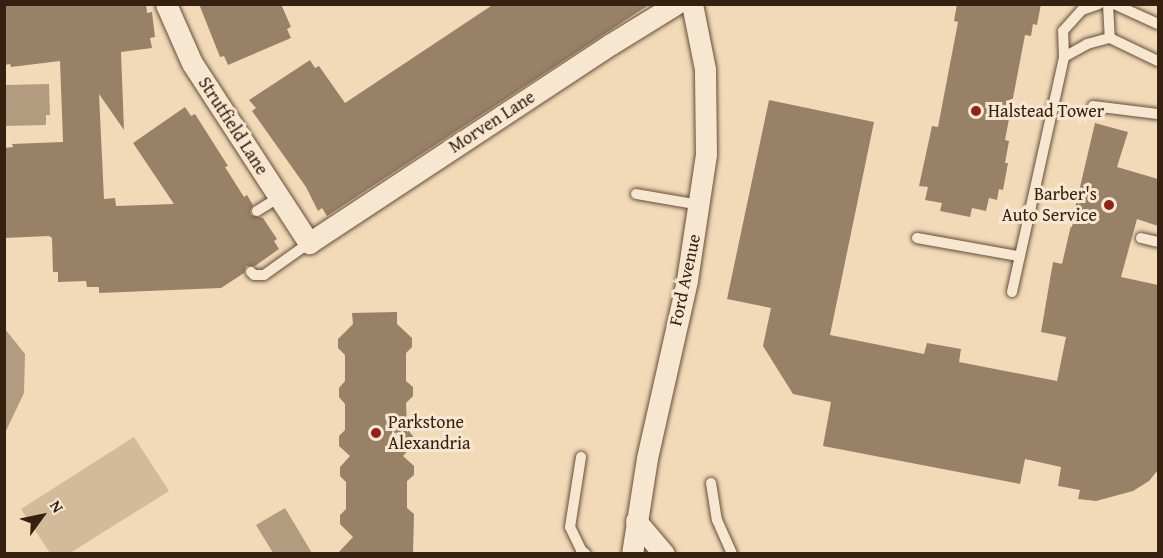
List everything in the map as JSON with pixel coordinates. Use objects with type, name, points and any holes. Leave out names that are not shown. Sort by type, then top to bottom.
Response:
[{"type":"street","name":"Strutfield Lane","points":[[166,4],[192,63],[309,243]]},
{"type":"street","name":"Morven Lane","points":[[309,243],[364,199],[607,40],[676,4]]},
{"type":"street","name":"Ford Avenue","points":[[632,554],[636,521],[700,206],[706,154],[705,69],[692,4]]},
{"type":"street","points":[[636,521],[664,554]]},
{"type":"lane","points":[[1012,292],[1018,256],[1064,57],[1063,32],[1082,10],[1099,4]]},
{"type":"lane","points":[[1108,4],[1110,38]]},
{"type":"lane","points":[[1114,4],[1158,24]]},
{"type":"lane","points":[[1064,57],[1087,44],[1110,38],[1158,61]]},
{"type":"lane","points":[[1093,106],[1158,114]]},
{"type":"lane","points":[[636,194],[700,206]]},
{"type":"lane","points":[[257,211],[279,197]]},
{"type":"lane","points":[[917,238],[1018,256]]},
{"type":"lane","points":[[1141,238],[1158,242]]},
{"type":"lane","points":[[251,272],[254,275],[264,275],[309,243]]},
{"type":"lane","points":[[581,457],[570,527],[581,550],[586,554]]},
{"type":"lane","points":[[711,483],[717,520],[732,554]]},
{"type":"shaded area","points":[[49,84],[50,115],[46,115],[46,125],[5,126],[5,85]]},
{"type":"shaded area","points":[[5,329],[25,354],[24,393],[5,433]]},
{"type":"shaded area","points":[[134,437],[169,491],[70,553],[50,553],[21,509]]},
{"type":"shaded area","points":[[285,508],[312,553],[273,553],[256,525]]},
{"type":"building","points":[[4,4],[146,4],[147,13],[152,12],[155,37],[150,38],[152,48],[121,52],[124,130],[99,94],[104,199],[115,198],[116,206],[174,204],[133,143],[185,107],[191,116],[195,114],[228,166],[225,167],[244,197],[247,195],[253,205],[251,215],[263,218],[277,239],[274,241],[279,249],[255,266],[246,266],[244,273],[221,288],[99,293],[99,287],[87,287],[86,281],[58,282],[58,272],[53,272],[52,238],[49,236],[4,238],[4,148],[13,147],[12,144],[63,142],[60,61],[11,67],[10,64],[4,65]]},
{"type":"building","points":[[199,4],[281,4],[291,27],[287,29],[291,38],[228,65],[224,56],[220,57]]},
{"type":"building","points":[[494,4],[650,4],[327,216],[322,208],[318,211],[306,187],[252,111],[256,108],[249,100],[310,60],[315,68],[319,66],[345,103]]},
{"type":"building","name":"Halstead Tower","points":[[957,4],[1041,4],[1037,25],[1033,24],[1031,36],[1025,35],[1005,140],[1009,141],[1003,190],[999,189],[997,200],[989,198],[986,211],[972,208],[970,217],[940,211],[942,203],[925,200],[928,187],[919,186],[932,126],[938,127],[958,22],[954,21]]},
{"type":"building","points":[[769,100],[874,122],[830,335],[924,354],[927,343],[961,349],[959,362],[1057,381],[1066,337],[1041,332],[1053,262],[1062,264],[1095,123],[1128,132],[1117,167],[1158,179],[1158,226],[1137,219],[1121,277],[1158,285],[1158,470],[1149,481],[1133,491],[1096,501],[1078,499],[1080,490],[1058,486],[1061,467],[1025,459],[1020,484],[823,446],[831,402],[793,394],[763,346],[771,308],[727,299]]},
{"type":"building","name":"Parkstone Alexandria","points":[[397,312],[397,324],[412,338],[412,347],[406,353],[406,381],[413,387],[413,396],[406,403],[407,429],[413,436],[413,445],[403,456],[414,466],[414,475],[407,481],[407,508],[414,514],[413,554],[337,554],[353,537],[340,524],[340,515],[346,509],[346,482],[340,476],[340,467],[350,456],[339,446],[339,436],[345,430],[345,404],[339,397],[339,388],[345,381],[345,355],[338,348],[338,339],[353,324],[352,313]]},
{"type":"place","name":"Halstead Tower","points":[[976,111]]},
{"type":"place","name":"Barber's Auto Service","points":[[1109,205]]},
{"type":"place","name":"Parkstone Alexandria","points":[[376,433]]}]
